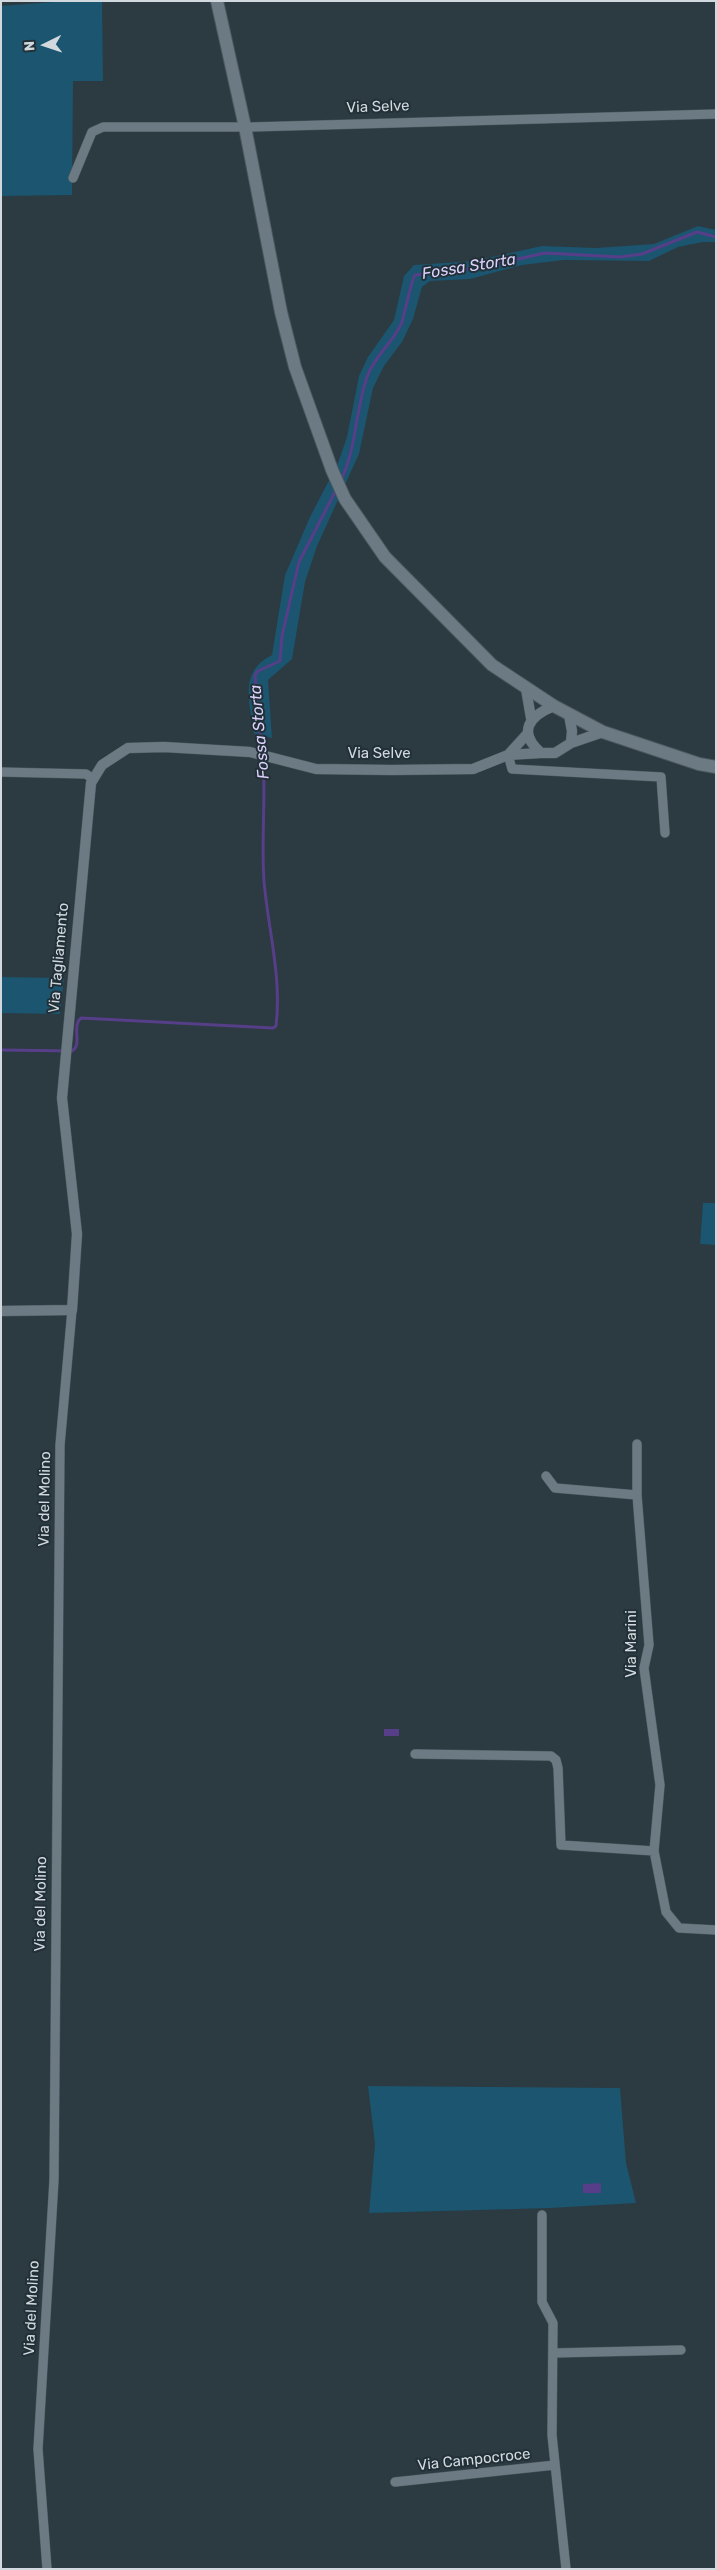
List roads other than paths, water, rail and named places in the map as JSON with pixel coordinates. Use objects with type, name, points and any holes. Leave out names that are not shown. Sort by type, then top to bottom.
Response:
[{"type":"main road","points":[[217,1],[245,127],[281,312],[296,367],[332,470],[345,498],[385,557],[492,665],[554,706],[603,732],[699,764],[716,766]]},
{"type":"street","name":"Via Selve","points":[[73,178],[92,132],[103,128],[245,127],[716,114]]},
{"type":"street","points":[[526,689],[531,718],[528,733],[532,743],[541,753]]},
{"type":"street","points":[[531,718],[554,706]]},
{"type":"street","points":[[570,715],[572,731],[570,743]]},
{"type":"street","name":"Via Selve","points":[[93,778],[102,765],[128,748],[164,747],[250,752],[273,756],[316,770],[473,769],[508,755],[555,753],[570,743],[603,732]]},
{"type":"street","name":"Via Selve","points":[[508,755],[528,733]]},
{"type":"street","points":[[508,755],[512,769],[661,777],[665,833]]},
{"type":"street","points":[[1,772],[86,774],[93,778]]},
{"type":"street","name":"Via Tagliamento","points":[[72,1310],[77,1234],[62,1115],[66,1050],[93,778]]},
{"type":"street","points":[[1,1311],[72,1310]]},
{"type":"street","name":"Via del Molino","points":[[47,2569],[38,2449],[54,2180],[60,1445],[72,1310]]},
{"type":"street","name":"Via Marini","points":[[637,1444],[637,1495],[649,1646],[644,1668],[660,1785],[654,1851],[666,1912],[679,1928],[716,1930]]},
{"type":"street","points":[[546,1476],[554,1488],[637,1495]]},
{"type":"street","points":[[415,1754],[551,1756],[558,1764],[560,1845],[654,1851]]},
{"type":"street","points":[[542,2215],[542,2302],[553,2323],[552,2404],[555,2465],[566,2569]]},
{"type":"street","points":[[554,2353],[681,2350]]},
{"type":"street","name":"Via Campocroce","points":[[396,2482],[555,2465]]},
{"type":"waterway","name":"Fossa Storta","points":[[341,480],[350,455],[367,377],[374,362],[402,322],[415,275],[477,268],[545,253],[620,257],[642,254],[697,232],[716,237]]},
{"type":"waterway","name":"Fossa Storta","points":[[262,752],[255,675],[258,671],[280,661],[282,636],[299,562],[337,488]]},
{"type":"waterway","name":"Fossa Storta","points":[[1,1050],[72,1051],[77,1044],[77,1026],[81,1018],[273,1028],[276,1026],[276,971],[263,866],[263,759]]}]
